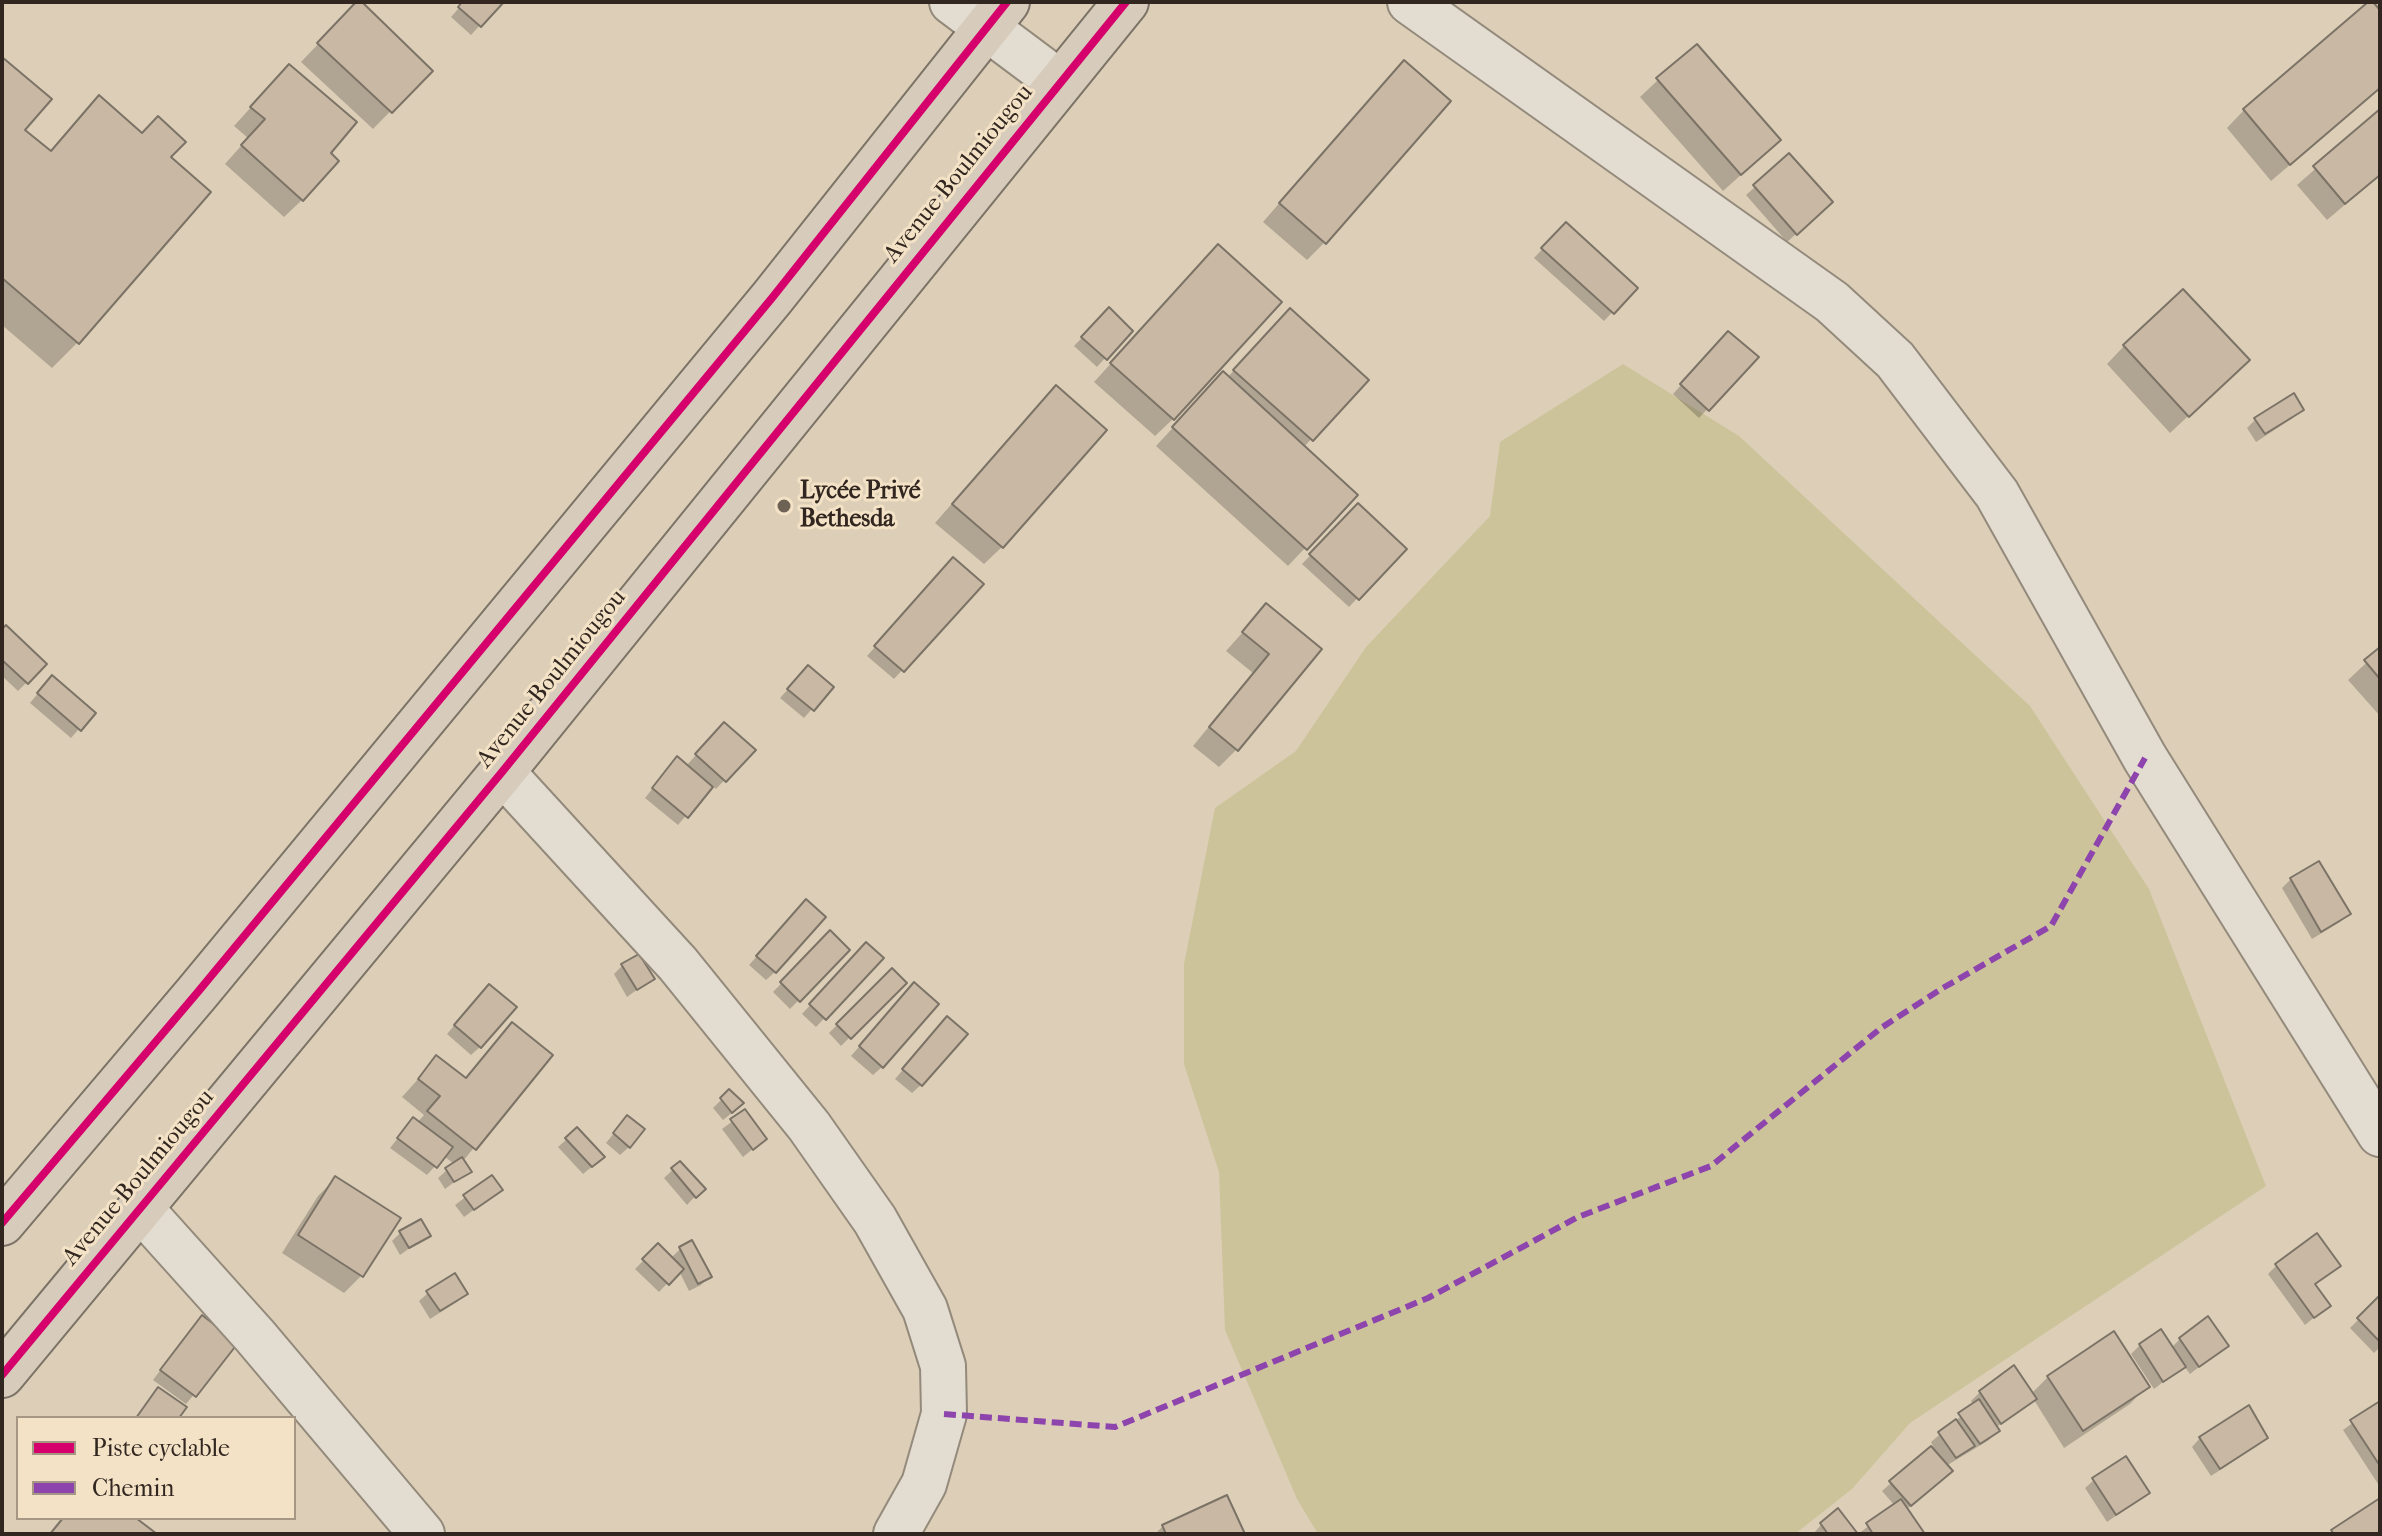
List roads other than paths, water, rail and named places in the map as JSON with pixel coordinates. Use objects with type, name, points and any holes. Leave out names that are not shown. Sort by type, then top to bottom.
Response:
[{"type":"highway","name":"Avenue Boulmiougou","points":[[2,1375],[502,772],[1126,2]]},
{"type":"highway","points":[[2,1223],[208,980],[772,298],[981,11]]},
{"type":"street","points":[[1410,2],[1832,302],[1895,360],[1997,494],[2145,758],[2380,1134]]},
{"type":"street","points":[[981,11],[1059,82]]},
{"type":"street","points":[[502,772],[678,964],[809,1126],[875,1220],[925,1309],[943,1366],[944,1414],[924,1484],[896,1534]]},
{"type":"street","points":[[140,1208],[255,1336],[422,1534]]},
{"type":"place","name":"Lycée Privé Bethesda","points":[[784,506]]}]
